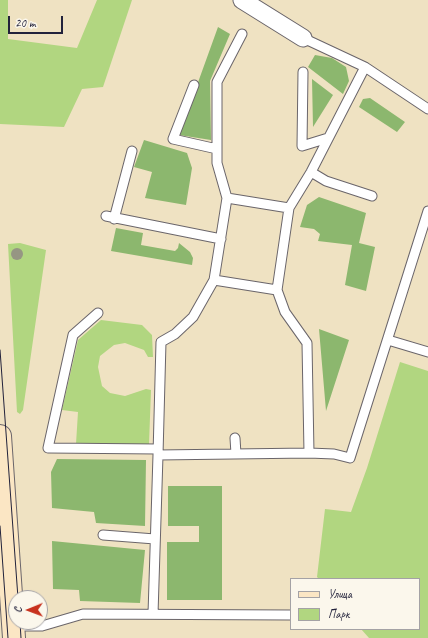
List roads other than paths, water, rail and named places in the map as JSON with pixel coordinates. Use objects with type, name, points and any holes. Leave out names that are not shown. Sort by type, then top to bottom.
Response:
[{"type":"main road","points":[[0,436],[3,527],[14,632]]},
{"type":"street","points":[[242,0],[303,38]]},
{"type":"lane","points":[[154,614],[161,342],[175,334],[193,318],[214,280],[227,198],[217,163],[217,82],[242,34]]},
{"type":"lane","points":[[303,38],[365,67],[428,109]]},
{"type":"lane","points":[[309,453],[307,343],[285,312],[278,290],[290,208],[311,172],[365,67]]},
{"type":"lane","points":[[303,72],[302,146],[328,138]]},
{"type":"lane","points":[[194,85],[173,139],[217,149]]},
{"type":"lane","points":[[132,150],[110,218],[221,239]]},
{"type":"lane","points":[[311,172],[326,181],[372,196]]},
{"type":"lane","points":[[227,198],[290,208]]},
{"type":"lane","points":[[98,313],[73,335],[48,448],[236,454],[309,453],[334,454],[350,458],[388,340],[402,306],[428,211]]},
{"type":"lane","points":[[214,280],[278,290]]},
{"type":"lane","points":[[388,340],[428,352]]},
{"type":"lane","points":[[235,438],[236,454]]},
{"type":"lane","points":[[103,535],[155,539]]},
{"type":"lane","points":[[14,632],[42,626],[83,614],[290,615]]},
{"type":"tram line","points":[[0,350],[17,590]]},
{"type":"tram line","points":[[0,526],[8,638]]},
{"type":"tram line","points":[[20,630],[21,638]]}]
